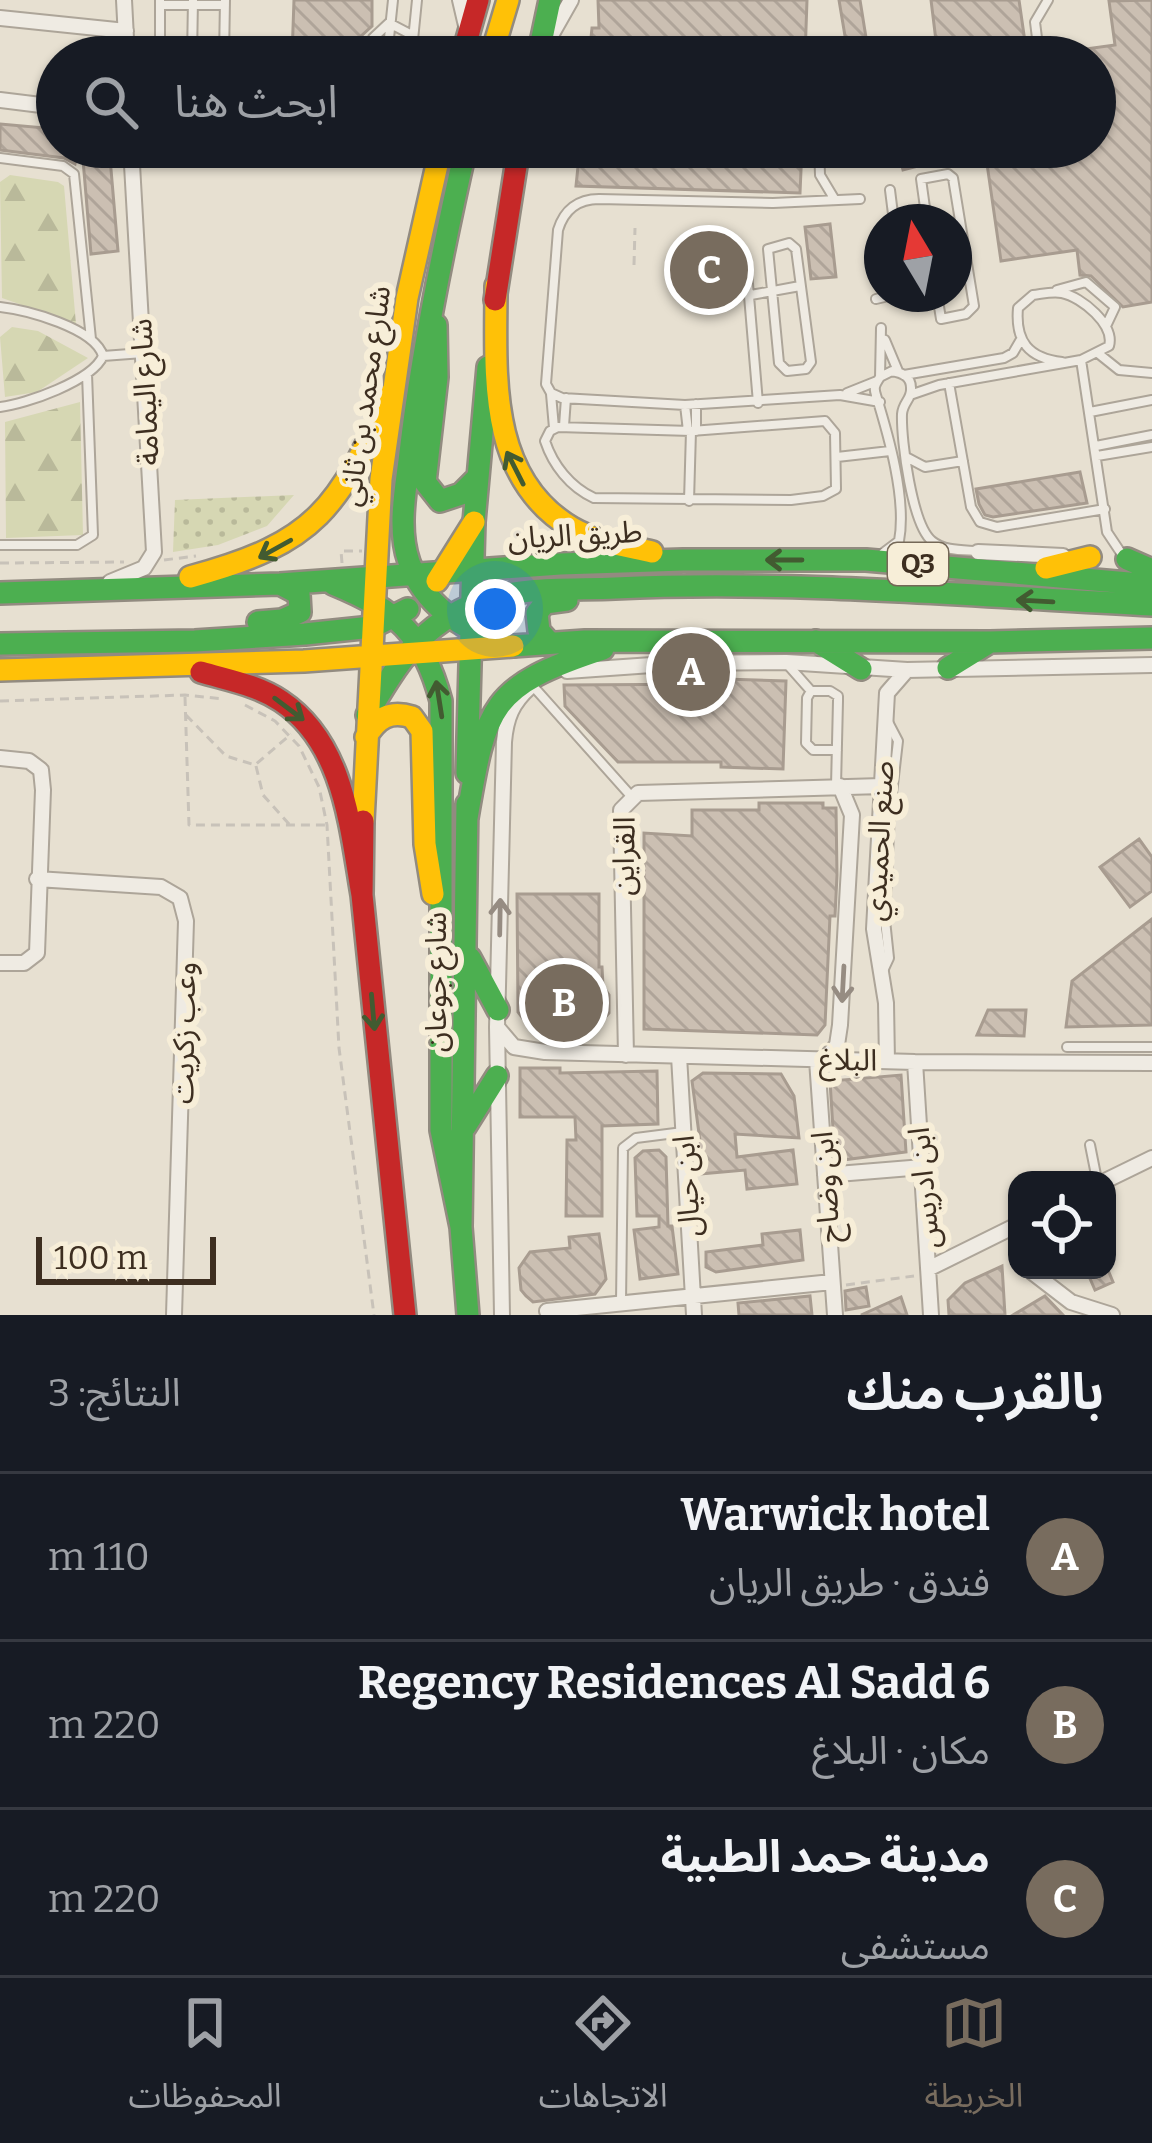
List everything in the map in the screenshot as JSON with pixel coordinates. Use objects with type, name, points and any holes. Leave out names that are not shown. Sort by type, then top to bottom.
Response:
[{"type":"main road","points":[[467,36],[478,0]]},
{"type":"main road","points":[[497,36],[508,0]]},
{"type":"main road","points":[[542,36],[550,0]]},
{"type":"main road","name":"شارع محمد بن ثاني","points":[[371,656],[392,392],[436,168]]},
{"type":"main road","points":[[462,168],[415,408],[403,523],[405,544],[420,584],[470,640]]},
{"type":"main road","points":[[470,640],[477,478],[496,286],[516,168]]},
{"type":"main road","points":[[496,286],[500,423],[506,452],[521,482],[533,499],[570,527],[683,560]]},
{"type":"main road","points":[[436,295],[437,377],[425,482],[433,496],[450,500],[462,496],[477,478]]},
{"type":"main road","points":[[131,590],[254,561],[296,538],[333,503],[352,476],[392,392]]},
{"type":"main road","points":[[445,572],[474,523]]},
{"type":"main road","points":[[1013,572],[1100,545]]},
{"type":"main road","points":[[1127,559],[1152,566]]},
{"type":"main road","name":"طريق الريان","points":[[374,589],[420,584],[445,572],[683,560],[866,560],[1152,586]]},
{"type":"main road","points":[[0,593],[334,580],[374,589],[397,616],[436,680],[443,726],[441,1130],[461,1227]]},
{"type":"main road","points":[[53,644],[159,628],[282,620],[300,612],[302,603],[299,594],[280,584]]},
{"type":"main road","points":[[0,644],[195,641],[372,627],[397,616],[420,584]]},
{"type":"main road","points":[[550,643],[538,631],[536,620],[540,608],[551,601],[668,598],[779,587]]},
{"type":"main road","points":[[367,715],[416,648],[448,616],[496,597],[577,589],[779,587],[1152,605]]},
{"type":"main road","points":[[0,670],[182,667],[371,656],[470,640],[510,646],[634,640],[1152,638]]},
{"type":"main road","name":"شارع جوعان","points":[[468,1315],[461,1227],[470,640]]},
{"type":"main road","points":[[466,818],[486,723],[510,687],[542,668],[634,640]]},
{"type":"main road","points":[[814,640],[866,670]]},
{"type":"main road","points":[[948,668],[990,642]]},
{"type":"main road","name":"شارع جوعان","points":[[371,656],[362,895],[405,1315]]},
{"type":"main road","points":[[182,667],[262,692],[305,720],[325,748],[340,784],[362,895]]},
{"type":"main road","points":[[365,739],[377,720],[393,712],[412,717],[422,731],[425,844],[441,942]]},
{"type":"main road","points":[[467,952],[498,1018]]},
{"type":"main road","points":[[465,1127],[497,1076]]},
{"type":"street","points":[[124,0],[126,36]]},
{"type":"street","points":[[460,0],[468,33]]},
{"type":"street","points":[[550,36],[571,0]]},
{"type":"street","points":[[0,18],[126,31]]},
{"type":"street","points":[[0,100],[36,104]]},
{"type":"street","name":"شارع اليمامة","points":[[83,592],[144,568],[154,552],[132,168]]},
{"type":"street","points":[[978,551],[1100,545],[1127,559]]},
{"type":"street","points":[[532,685],[564,671],[595,667],[786,662],[866,670],[1152,665]]},
{"type":"street","points":[[866,670],[887,693],[907,670]]},
{"type":"street","name":"شارع جوعان","points":[[502,1315],[497,1076],[506,721],[532,685]]},
{"type":"street","name":"صنع الحميدي","points":[[887,693],[874,929],[887,1060]]},
{"type":"street","points":[[0,758],[29,761],[41,770],[37,953],[32,960],[0,963]]},
{"type":"street","points":[[820,1060],[837,1045],[842,1002],[852,815],[838,786]]},
{"type":"street","name":"القراين","points":[[626,1055],[622,810],[631,796],[882,786]]},
{"type":"street","name":"وعب زكريت","points":[[38,879],[161,887],[180,898],[187,921],[174,1315]]},
{"type":"street","name":"البلاغ","points":[[498,1018],[514,1046],[545,1052],[1152,1063]]},
{"type":"street","name":"البلاغ","points":[[497,1076],[514,1058],[545,1052]]},
{"type":"street","name":"ابن حيال","points":[[679,1056],[694,1315]]},
{"type":"street","name":"ابن وضاح","points":[[820,1060],[835,1315]]},
{"type":"street","name":"ابن ادريس","points":[[915,1062],[932,1315]]},
{"type":"street","points":[[1116,1176],[1152,1158]]},
{"type":"street","points":[[825,1175],[923,1167]]},
{"type":"street","points":[[930,1271],[1008,1230]]},
{"type":"street","points":[[1041,1279],[1071,1302],[1112,1315]]},
{"type":"street","points":[[547,1311],[832,1284]]},
{"type":"lane","points":[[388,36],[389,0]]},
{"type":"lane","points":[[412,36],[416,0]]},
{"type":"lane","points":[[1038,36],[1036,22],[1048,0]]},
{"type":"lane","points":[[160,36],[160,3],[225,3],[224,36]]},
{"type":"lane","points":[[192,36],[193,3]]},
{"type":"lane","points":[[389,20],[410,36]]},
{"type":"lane","points":[[376,36],[389,20]]},
{"type":"lane","points":[[0,158],[36,163]]},
{"type":"lane","points":[[66,168],[74,174],[91,339]]},
{"type":"lane","points":[[820,168],[835,200]]},
{"type":"lane","points":[[924,204],[921,179],[952,175],[957,204]]},
{"type":"lane","points":[[890,190],[892,204]]},
{"type":"lane","points":[[558,427],[546,379],[558,230],[564,215],[576,204],[591,199],[773,203],[860,199]]},
{"type":"lane","points":[[789,243],[796,249],[800,286],[811,362],[806,369],[787,371],[780,366],[768,249],[789,243]]},
{"type":"lane","points":[[748,272],[758,403]]},
{"type":"lane","points":[[1062,362],[1038,358],[1021,340],[1017,323],[1022,302],[1086,282],[1115,308],[1107,324]]},
{"type":"lane","points":[[750,291],[767,285],[774,289],[800,286]]},
{"type":"lane","points":[[551,393],[566,398],[690,405],[840,395],[892,407],[903,404],[910,395],[950,382],[1099,354],[1112,340],[1107,324],[1070,295],[1051,292]]},
{"type":"lane","points":[[0,307],[34,313],[91,339],[103,356],[87,374],[34,399],[0,407]]},
{"type":"lane","points":[[939,312],[940,319],[968,312]]},
{"type":"lane","points":[[866,560],[891,550],[899,541],[902,525],[881,403],[875,392],[881,328],[910,384],[910,395]]},
{"type":"lane","points":[[840,395],[901,373],[1004,358],[1021,340]]},
{"type":"lane","points":[[103,356],[143,353]]},
{"type":"lane","points":[[1099,354],[1119,370],[1152,373]]},
{"type":"lane","points":[[1081,360],[1106,509],[1100,545],[1127,559]]},
{"type":"lane","points":[[0,545],[77,545],[93,535],[87,374]]},
{"type":"lane","points":[[950,382],[974,516],[988,526],[1106,509]]},
{"type":"lane","points":[[558,427],[692,431],[825,422],[835,434],[838,482],[830,494],[790,500],[604,500],[584,494],[548,450],[546,437],[558,427],[566,398]]},
{"type":"lane","points":[[1090,412],[1152,400]]},
{"type":"lane","points":[[903,404],[907,457],[920,522],[928,538],[944,548],[978,551]]},
{"type":"lane","points":[[689,501],[690,405]]},
{"type":"lane","points":[[1096,451],[1152,435]]},
{"type":"lane","points":[[1096,451],[1152,446]]},
{"type":"lane","points":[[837,457],[890,451]]},
{"type":"lane","points":[[907,457],[925,466],[963,461]]},
{"type":"lane","points":[[786,662],[811,691],[838,696],[838,786]]},
{"type":"lane","points":[[532,685],[631,796]]},
{"type":"lane","points":[[811,691],[806,743],[813,750],[837,750]]},
{"type":"lane","points":[[881,974],[889,958],[885,920],[892,760],[898,741],[886,717]]},
{"type":"lane","points":[[1067,1047],[1152,1047]]},
{"type":"lane","points":[[621,1304],[622,1148],[636,1138],[683,1132]]},
{"type":"lane","points":[[1090,1145],[1094,1171]]},
{"type":"path","points":[[634,265],[635,228]]},
{"type":"path","points":[[682,285],[721,286]]},
{"type":"path","points":[[334,580],[341,551],[376,550]]},
{"type":"path","points":[[185,695],[189,825],[327,825]]},
{"type":"path","points":[[0,701],[185,695],[232,700],[260,711],[290,735],[311,765],[327,825],[339,1048],[374,1315]]},
{"type":"path","points":[[185,714],[226,756],[255,765]]},
{"type":"path","points":[[255,765],[290,735]]},
{"type":"path","points":[[255,765],[263,795],[289,825]]},
{"type":"path","points":[[832,1284],[930,1271]]},
{"type":"green space","points":[[10,175],[64,186],[76,324],[2,298],[0,182]]},
{"type":"green space","points":[[12,327],[38,331],[88,358],[37,392],[5,397],[0,337]]},
{"type":"green space","points":[[80,402],[83,535],[6,538],[5,422]]},
{"type":"green space","points":[[294,495],[267,526],[218,545],[173,552],[175,500]]},
{"type":"building","points":[[294,0],[372,0],[372,26],[361,36],[293,36]]},
{"type":"building","points":[[598,0],[807,0],[806,36],[591,36],[592,28],[599,28]]},
{"type":"building","points":[[839,0],[860,0],[866,36],[845,36]]},
{"type":"building","points":[[931,0],[1019,0],[1024,36],[935,36]]},
{"type":"building","points":[[1152,0],[1152,302],[1123,307],[1091,276],[1080,275],[1077,250],[1001,261],[988,168],[1116,168],[1116,36],[1109,1]]},
{"type":"building","points":[[0,124],[36,127],[36,154],[0,150]]},
{"type":"building","points":[[84,168],[111,168],[118,251],[91,254]]},
{"type":"building","points":[[578,168],[801,168],[800,193],[576,186]]},
{"type":"building","points":[[830,224],[836,277],[811,279],[805,227]]},
{"type":"building","points":[[1080,472],[1087,503],[993,517],[985,515],[979,504],[976,489]]},
{"type":"building","points":[[724,679],[786,681],[783,769],[721,767],[721,762],[618,762],[565,706],[564,685],[724,684]]},
{"type":"building","points":[[759,803],[823,803],[823,808],[836,808],[835,916],[830,916],[825,1025],[817,1035],[644,1029],[644,833],[692,836],[692,810],[759,810]]},
{"type":"building","points":[[1139,839],[1152,857],[1152,891],[1130,907],[1100,867]]},
{"type":"building","points":[[517,894],[599,894],[599,967],[609,995],[609,1013],[590,1034],[533,1032],[518,1012]]},
{"type":"building","points":[[1152,919],[1152,1025],[1066,1027],[1072,981]]},
{"type":"building","points":[[988,1010],[1026,1010],[1024,1036],[977,1035]]},
{"type":"building","points":[[520,1068],[560,1068],[560,1073],[657,1071],[658,1124],[602,1126],[602,1216],[566,1216],[567,1140],[576,1140],[575,1117],[520,1117]]},
{"type":"building","points":[[703,1073],[781,1074],[794,1096],[799,1138],[735,1134],[737,1157],[793,1150],[797,1184],[747,1189],[745,1170],[699,1174],[692,1081]]},
{"type":"building","points":[[901,1075],[906,1152],[835,1161],[830,1081]]},
{"type":"building","points":[[659,1150],[666,1157],[668,1226],[672,1226],[678,1274],[640,1279],[634,1230],[659,1227],[659,1216],[637,1216],[635,1158],[643,1151]]},
{"type":"building","points":[[800,1230],[803,1260],[716,1272],[706,1267],[706,1252],[763,1245],[762,1234]]},
{"type":"building","points":[[599,1234],[606,1279],[595,1294],[533,1302],[521,1290],[519,1268],[530,1252],[570,1248],[569,1237]]},
{"type":"building","points":[[1002,1266],[1005,1315],[949,1315],[948,1300],[965,1283]]},
{"type":"building","points":[[1090,1279],[1112,1279],[1113,1282],[1095,1290]]},
{"type":"building","points":[[866,1287],[869,1306],[846,1310],[845,1291]]},
{"type":"building","points":[[810,1296],[812,1315],[739,1315],[738,1303]]},
{"type":"building","points":[[1045,1296],[1063,1315],[1013,1315]]},
{"type":"building","points":[[901,1297],[907,1315],[861,1315]]},
{"type":"traffic: fast","points":[[542,36],[550,0]]},
{"type":"traffic: fast","points":[[461,168],[421,376],[404,536],[409,562],[434,603],[472,630],[502,643]]},
{"type":"traffic: fast","points":[[436,325],[437,377],[425,482],[440,501],[461,494],[477,478]]},
{"type":"traffic: fast","points":[[467,773],[474,522],[488,367]]},
{"type":"traffic: fast","points":[[1127,559],[1152,570]]},
{"type":"traffic: fast","points":[[0,593],[280,584],[683,560],[866,560],[1152,585]]},
{"type":"traffic: fast","points":[[258,622],[282,620],[300,612],[299,594],[280,584]]},
{"type":"traffic: fast","points":[[333,584],[374,604],[404,627],[425,658],[441,701],[441,1130],[461,1227]]},
{"type":"traffic: fast","points":[[367,715],[401,662],[426,634],[459,611],[512,593],[749,586],[1152,605]]},
{"type":"traffic: fast","points":[[550,643],[539,631],[537,613],[545,603],[567,600]]},
{"type":"traffic: fast","points":[[0,644],[305,634],[372,627],[408,609]]},
{"type":"traffic: fast","points":[[513,646],[585,641],[1152,638]]},
{"type":"traffic: fast","points":[[816,641],[861,669]]},
{"type":"traffic: fast","points":[[948,668],[990,642]]},
{"type":"traffic: fast","points":[[467,818],[480,749],[500,705],[537,675],[603,649]]},
{"type":"traffic: fast","points":[[467,804],[461,1227],[468,1315]]},
{"type":"traffic: fast","points":[[470,958],[498,1010]]},
{"type":"traffic: fast","points":[[465,1127],[497,1076]]},
{"type":"traffic: slow","points":[[497,36],[508,0]]},
{"type":"traffic: slow","points":[[363,821],[381,479],[407,298],[436,168]]},
{"type":"traffic: slow","points":[[496,286],[497,387],[510,452],[524,481],[544,507],[572,528],[652,552]]},
{"type":"traffic: slow","points":[[190,577],[268,550],[318,515],[355,465],[392,392]]},
{"type":"traffic: slow","points":[[437,581],[474,522]]},
{"type":"traffic: slow","points":[[1046,568],[1090,557]]},
{"type":"traffic: slow","points":[[0,670],[304,661],[513,646]]},
{"type":"traffic: slow","points":[[366,737],[380,720],[397,714],[412,717],[422,731],[425,844],[433,894]]},
{"type":"traffic: jam","points":[[468,36],[478,0]]},
{"type":"traffic: jam","points":[[495,300],[516,168]]},
{"type":"traffic: jam","points":[[201,672],[272,695],[319,739],[341,788],[362,895]]},
{"type":"traffic: jam","points":[[363,821],[362,895],[405,1315]]},
{"type":"place","name":"مدينة حمد الطبية","points":[[709,270]]},
{"type":"place","name":"Warwick hotel","points":[[691,672]]},
{"type":"place","name":"Regency Residences Al Sadd 6","points":[[564,1003]]}]
